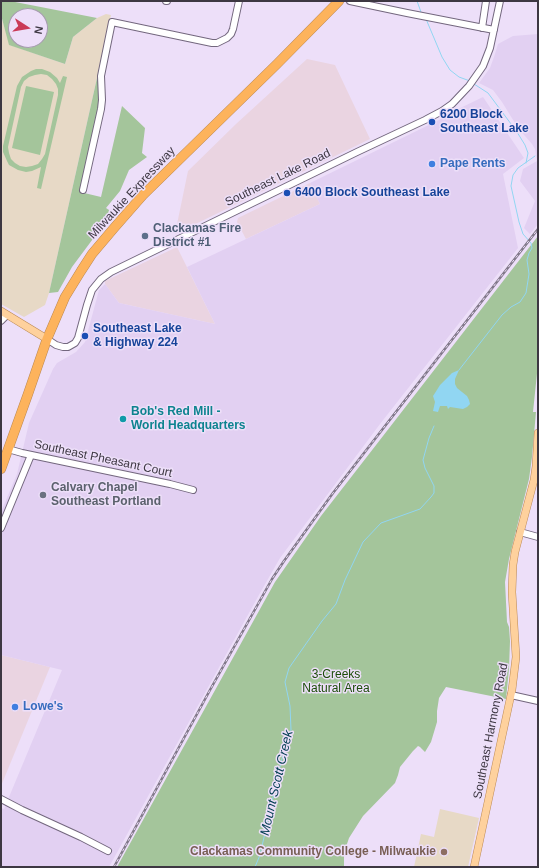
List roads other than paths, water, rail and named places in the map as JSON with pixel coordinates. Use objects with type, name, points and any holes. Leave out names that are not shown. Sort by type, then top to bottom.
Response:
[{"type":"highway","name":"Milwaukie Expressway","points":[[1,469],[47,339],[65,297],[92,254],[143,195],[339,1]]},
{"type":"main road","points":[[4,313],[47,339]]},
{"type":"main road","name":"Southeast Harmony Road","points":[[474,867],[514,680],[516,657],[512,572],[514,557],[534,480],[538,432]]},
{"type":"street","points":[[83,190],[101,110],[102,69],[112,22],[217,43],[227,38],[233,29],[239,1]]},
{"type":"street","points":[[350,1],[494,30]]},
{"type":"street","points":[[482,28],[486,1]]},
{"type":"street","name":"Southeast Lake Road","points":[[47,339],[62,347],[68,347],[75,344],[92,290],[101,279],[111,272],[447,108],[464,93],[483,66],[488,53],[500,1]]},
{"type":"street","points":[[1,321],[4,313]]},
{"type":"street","name":"Southeast Pheasant Court","points":[[8,449],[193,490]]},
{"type":"street","points":[[1,528],[31,455]]},
{"type":"street","points":[[520,532],[538,537]]},
{"type":"street","points":[[511,696],[538,701]]},
{"type":"street","points":[[1,799],[108,850]]},
{"type":"water","points":[[459,370],[455,379],[455,384],[457,388],[467,396],[470,404],[463,409],[450,407],[448,409],[447,406],[440,406],[438,412],[433,411],[435,402],[433,396],[440,385],[452,373]]},
{"type":"waterway","name":"Mount Scott Creek","points":[[417,1],[421,12]]},
{"type":"waterway","name":"Mount Scott Creek","points":[[426,19],[442,57],[450,70],[459,77],[470,81]]},
{"type":"waterway","name":"Mount Scott Creek","points":[[474,84],[488,93],[517,132],[528,153],[526,163]]},
{"type":"waterway","name":"Mount Scott Creek","points":[[459,370],[502,315],[511,307],[520,302],[526,293],[529,274],[527,260],[532,248],[531,243],[523,234],[511,186],[513,175],[518,168],[535,156]]},
{"type":"waterway","name":"Mount Scott Creek","points":[[255,867],[260,855],[281,762],[291,730],[290,706],[285,682],[289,668],[322,621],[336,604],[345,580],[363,542],[381,523],[420,509],[434,493],[434,486],[425,468],[423,460],[434,426]]},
{"type":"railway","points":[[114,867],[272,579],[333,493],[538,229]]},
{"type":"place","name":"6200 Block Southeast Lake","points":[[432,122]]},
{"type":"place","name":"Pape Rents","points":[[432,164]]},
{"type":"place","name":"6400 Block Southeast Lake","points":[[287,193]]},
{"type":"place","name":"Clackamas Fire District #1","points":[[145,236]]},
{"type":"place","name":"Southeast Lake & Highway 224","points":[[85,336]]},
{"type":"place","name":"Bob's Red Mill - World Headquarters","points":[[123,419]]},
{"type":"place","name":"Calvary Chapel Southeast Portland","points":[[43,495]]},
{"type":"place","name":"Lowe's","points":[[15,707]]},
{"type":"place","name":"Clackamas Community College - Milwaukie","points":[[444,852]]},
{"type":"park label","name":"3-Creeks Natural Area","points":[[336,682]]}]
